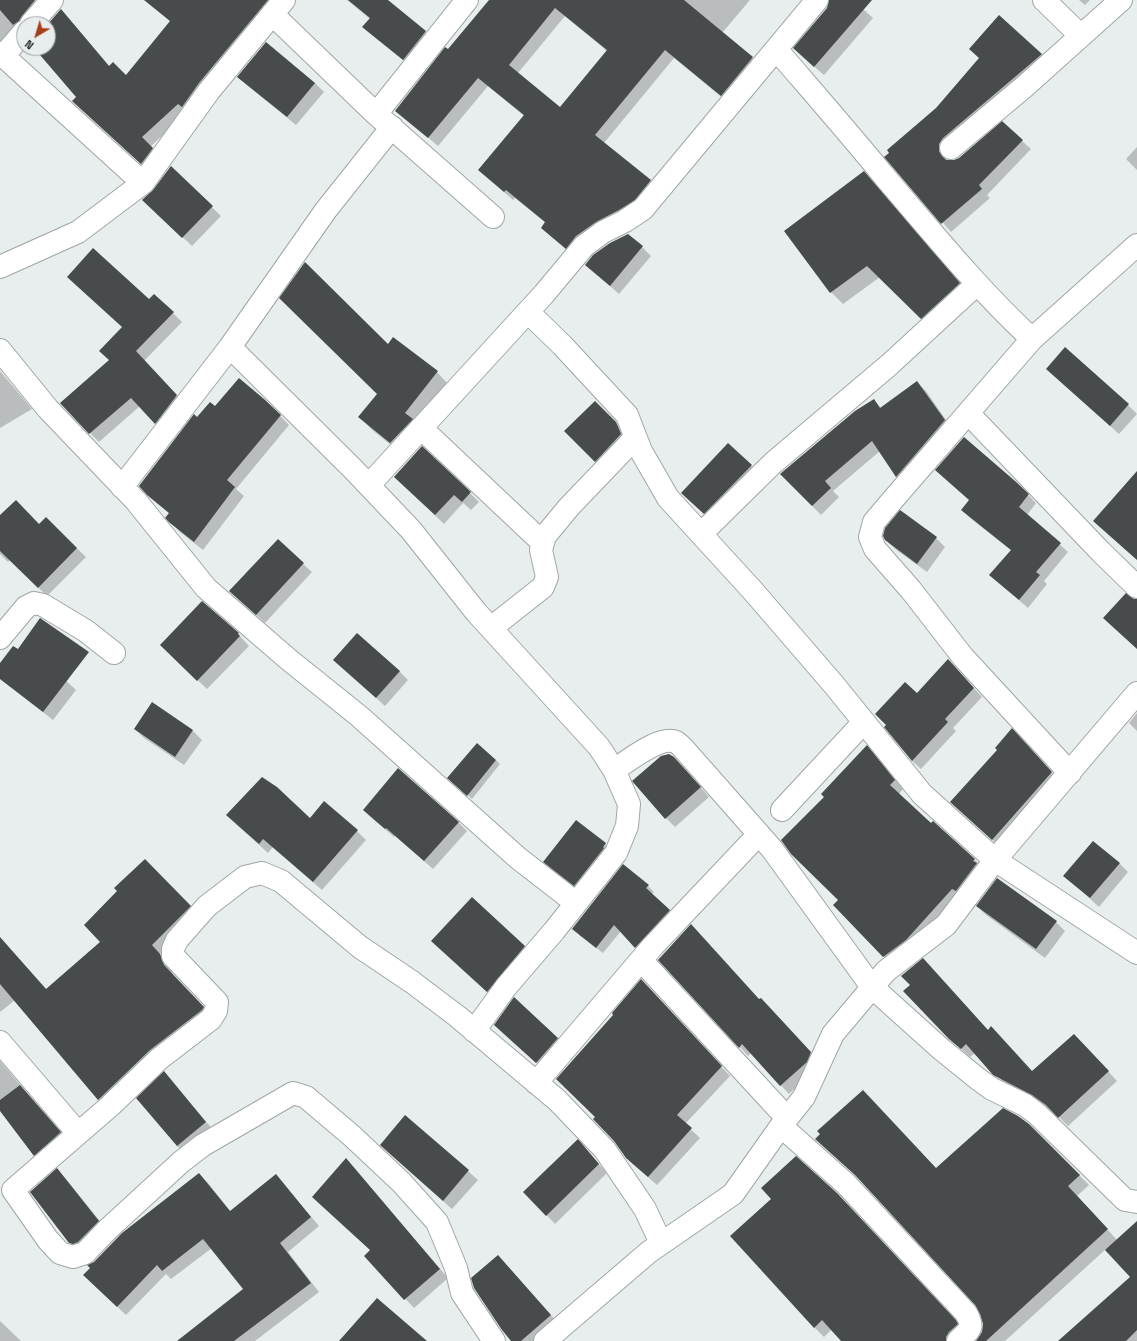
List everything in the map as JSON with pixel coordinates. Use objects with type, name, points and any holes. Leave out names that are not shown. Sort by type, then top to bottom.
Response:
[{"type":"street","points":[[38,16],[52,0]]},
{"type":"street","points":[[122,487],[230,347],[326,210],[384,121],[467,0]]},
{"type":"street","points":[[369,485],[528,312],[584,246],[603,232],[625,221],[643,209],[817,0]]},
{"type":"street","points":[[1044,0],[1081,36]]},
{"type":"street","points":[[951,148],[1024,87],[1121,0]]},
{"type":"street","points":[[0,267],[78,232],[143,183],[209,91],[278,7],[384,121],[493,217]]},
{"type":"street","points":[[16,40],[2,54],[143,183]]},
{"type":"street","points":[[776,49],[963,270],[1007,316],[1032,339]]},
{"type":"street","points":[[1070,773],[963,657],[911,590],[875,549],[870,537],[874,522],[1032,339],[1137,245]]},
{"type":"street","points":[[701,534],[774,463],[889,365],[977,284]]},
{"type":"street","points":[[528,312],[562,345],[627,415],[641,452],[668,498],[753,591],[835,686],[922,794],[995,860],[1137,953]]},
{"type":"street","points":[[230,347],[369,485],[411,530],[476,612],[599,747],[614,770],[629,804],[627,826],[616,853],[554,931],[506,987],[474,1031]]},
{"type":"street","points":[[0,350],[48,409],[136,501],[206,588],[288,659],[359,716],[518,858],[576,903]]},
{"type":"street","points":[[968,414],[1101,552],[1137,587]]},
{"type":"street","points":[[421,428],[542,543]]},
{"type":"street","points":[[491,628],[543,587],[547,577],[540,550],[544,536],[569,507],[635,438]]},
{"type":"street","points":[[0,638],[26,607],[34,603],[43,605],[86,631],[114,652]]},
{"type":"street","points":[[545,1341],[649,1252],[733,1194],[784,1122],[804,1097],[833,1034],[886,972],[946,925],[995,860],[1137,693]]},
{"type":"street","points":[[782,810],[864,722]]},
{"type":"street","points":[[614,770],[653,745],[663,742],[675,742],[683,748],[772,849],[872,987],[941,1049],[992,1090],[1025,1105],[1037,1114],[1125,1200],[1137,1202]]},
{"type":"street","points":[[536,1083],[652,947],[759,834]]},
{"type":"street","points":[[494,1341],[462,1293],[456,1268],[437,1222],[401,1182],[352,1136],[306,1097],[294,1093],[203,1145],[181,1162],[113,1225],[86,1253],[73,1257],[60,1253],[6,1193],[110,1106],[159,1059],[211,1020],[216,1012],[217,1002],[173,956],[173,948],[177,940],[207,906],[245,877],[262,873],[281,881],[360,946],[412,982],[474,1031],[557,1100],[606,1150],[645,1209],[661,1243]]},
{"type":"street","points":[[641,960],[784,1122],[846,1184],[966,1313],[971,1322],[970,1329],[958,1341]]},
{"type":"street","points":[[0,1042],[78,1133]]},
{"type":"building","points":[[0,0],[35,0],[22,16],[16,16],[16,23],[13,25],[0,10]]},
{"type":"building","points":[[144,0],[268,0],[199,83],[182,107],[178,104],[142,137],[153,148],[141,164],[72,101],[76,97],[41,56],[56,56],[55,16],[61,9],[109,66],[113,62],[126,75],[170,21]]},
{"type":"building","points":[[348,0],[388,0],[426,31],[403,60],[362,27],[370,18]]},
{"type":"building","points":[[489,0],[684,0],[753,57],[721,96],[665,50],[595,135],[651,180],[635,200],[596,222],[576,236],[566,249],[541,228],[545,222],[506,190],[504,192],[478,170],[524,115],[478,78],[428,138],[395,111],[445,47],[448,49]],"holes":[[[555,8],[607,50],[560,107],[509,65]]]},
{"type":"building","points":[[829,0],[872,0],[814,67],[793,48],[827,8]]},
{"type":"building","points":[[999,15],[1042,54],[943,138],[939,144],[939,151],[946,160],[954,160],[959,158],[1002,121],[1023,140],[979,185],[982,189],[941,224],[884,157],[889,153],[887,150],[936,108],[979,58],[969,49]]},
{"type":"building","points":[[266,42],[315,83],[287,117],[237,77]]},
{"type":"building","points":[[171,166],[213,206],[182,238],[142,200],[153,190]]},
{"type":"building","points":[[864,171],[960,283],[921,319],[867,266],[830,293],[784,231]]},
{"type":"building","points":[[628,234],[643,246],[610,286],[585,265],[593,255],[610,243]]},
{"type":"building","points":[[93,248],[149,299],[154,294],[174,312],[136,351],[177,395],[155,424],[131,398],[89,434],[60,403],[109,360],[99,351],[122,327],[67,277]]},
{"type":"building","points":[[305,262],[388,344],[393,337],[438,371],[405,413],[413,419],[390,443],[358,417],[377,394],[279,298]]},
{"type":"building","points":[[1065,347],[1129,404],[1110,426],[1046,369]]},
{"type":"building","points":[[239,378],[281,415],[227,480],[235,487],[194,542],[165,518],[169,513],[147,495],[139,486],[194,414],[197,417],[210,402],[215,406]]},
{"type":"building","points":[[917,381],[945,420],[896,477],[872,441],[825,481],[831,488],[812,506],[780,474],[855,411],[874,399],[880,408]]},
{"type":"building","points":[[595,401],[616,422],[621,434],[595,462],[564,431]]},
{"type":"building","points":[[964,437],[1029,494],[1019,507],[1061,543],[1036,572],[1040,575],[1019,600],[989,575],[1011,550],[961,510],[969,500],[935,470]]},
{"type":"building","points":[[728,443],[752,465],[704,514],[681,493]]},
{"type":"building","points":[[422,446],[471,492],[462,502],[454,495],[435,515],[394,477]]},
{"type":"building","points":[[1137,471],[1137,560],[1093,521]]},
{"type":"building","points":[[16,500],[39,524],[46,517],[77,548],[38,588],[0,551],[0,515]]},
{"type":"building","points":[[900,510],[937,537],[917,564],[885,540],[883,536],[885,528]]},
{"type":"building","points":[[278,539],[304,563],[256,615],[229,591]]},
{"type":"building","points":[[1126,593],[1134,599],[1137,599],[1137,649],[1103,618]]},
{"type":"building","points":[[202,601],[239,633],[238,634],[240,636],[197,681],[160,645]]},
{"type":"building","points":[[40,618],[89,652],[43,712],[0,679],[0,663],[13,646],[18,649]]},
{"type":"building","points":[[357,633],[400,671],[376,698],[333,660]]},
{"type":"building","points":[[948,659],[974,688],[945,719],[948,722],[912,761],[884,727],[886,725],[875,714],[905,682],[917,693]]},
{"type":"building","points":[[152,702],[193,730],[175,757],[134,729]]},
{"type":"building","points":[[1012,728],[1052,772],[992,840],[950,802],[997,750],[995,748]]},
{"type":"building","points":[[477,743],[496,760],[467,796],[447,778]]},
{"type":"building","points":[[867,745],[895,780],[890,785],[931,823],[933,821],[975,859],[973,861],[977,863],[956,891],[952,889],[906,940],[883,957],[833,905],[838,900],[791,854],[781,840],[824,797],[821,794]]},
{"type":"building","points":[[669,754],[674,757],[701,787],[665,819],[632,781],[661,756]]},
{"type":"building","points":[[398,768],[459,822],[424,861],[363,810]]},
{"type":"building","points":[[262,777],[277,787],[310,818],[324,801],[358,830],[313,882],[263,839],[259,844],[226,815]]},
{"type":"building","points":[[576,820],[606,843],[603,847],[604,848],[574,886],[543,862]]},
{"type":"building","points":[[1093,841],[1120,863],[1090,898],[1063,876]]},
{"type":"building","points":[[145,859],[191,906],[152,945],[160,954],[164,965],[204,1007],[150,1050],[98,1100],[0,984],[0,937],[46,989],[100,942],[84,925],[117,891],[114,888]]},
{"type":"building","points":[[623,864],[649,885],[646,888],[670,910],[635,948],[614,925],[596,948],[572,929]]},
{"type":"building","points":[[997,878],[1057,921],[1036,949],[976,906]]},
{"type":"building","points":[[472,897],[525,946],[487,992],[431,941]]},
{"type":"building","points":[[691,924],[759,999],[761,998],[811,1052],[807,1062],[780,1086],[742,1044],[739,1048],[658,960]]},
{"type":"building","points":[[923,958],[988,1030],[991,1026],[1032,1071],[1074,1034],[1109,1071],[1058,1118],[1046,1105],[1032,1095],[993,1075],[966,1044],[961,1049],[949,1039],[903,991],[910,985],[901,976]]},
{"type":"building","points":[[641,979],[722,1066],[677,1115],[692,1128],[648,1177],[626,1158],[614,1141],[593,1119],[595,1117],[556,1079],[613,1015],[612,1013]]},
{"type":"building","points":[[514,997],[558,1038],[536,1063],[494,1025]]},
{"type":"building","points":[[164,1071],[206,1122],[177,1146],[136,1098]]},
{"type":"building","points":[[20,1085],[61,1132],[34,1156],[0,1111],[0,1100]]},
{"type":"building","points":[[863,1090],[936,1168],[1003,1108],[1018,1116],[1029,1124],[1080,1175],[1068,1186],[1108,1229],[986,1341],[976,1341],[982,1332],[983,1324],[975,1305],[855,1175],[815,1139],[820,1134],[817,1131]]},
{"type":"building","points":[[405,1115],[469,1170],[443,1201],[380,1145]]},
{"type":"building","points":[[578,1139],[599,1164],[546,1216],[523,1192]]},
{"type":"building","points":[[796,1156],[837,1193],[956,1320],[958,1324],[949,1332],[946,1337],[946,1341],[841,1341],[822,1320],[814,1328],[730,1236],[771,1199],[761,1188]]},
{"type":"building","points":[[346,1158],[440,1269],[404,1300],[364,1256],[370,1250],[312,1197]]},
{"type":"building","points":[[57,1168],[99,1221],[78,1242],[73,1244],[69,1243],[30,1192]]},
{"type":"building","points":[[199,1173],[230,1211],[276,1174],[311,1217],[280,1243],[311,1283],[234,1341],[177,1341],[243,1289],[203,1239],[162,1271],[157,1265],[117,1307],[83,1275],[90,1268],[87,1265],[94,1262],[122,1233]]},
{"type":"building","points":[[1137,1221],[1137,1330],[1126,1341],[1058,1341],[1130,1277],[1105,1250]]},
{"type":"building","points":[[498,1255],[551,1315],[521,1341],[511,1341],[502,1330],[474,1288],[471,1278]]},
{"type":"building","points":[[377,1298],[427,1341],[339,1341]]}]
